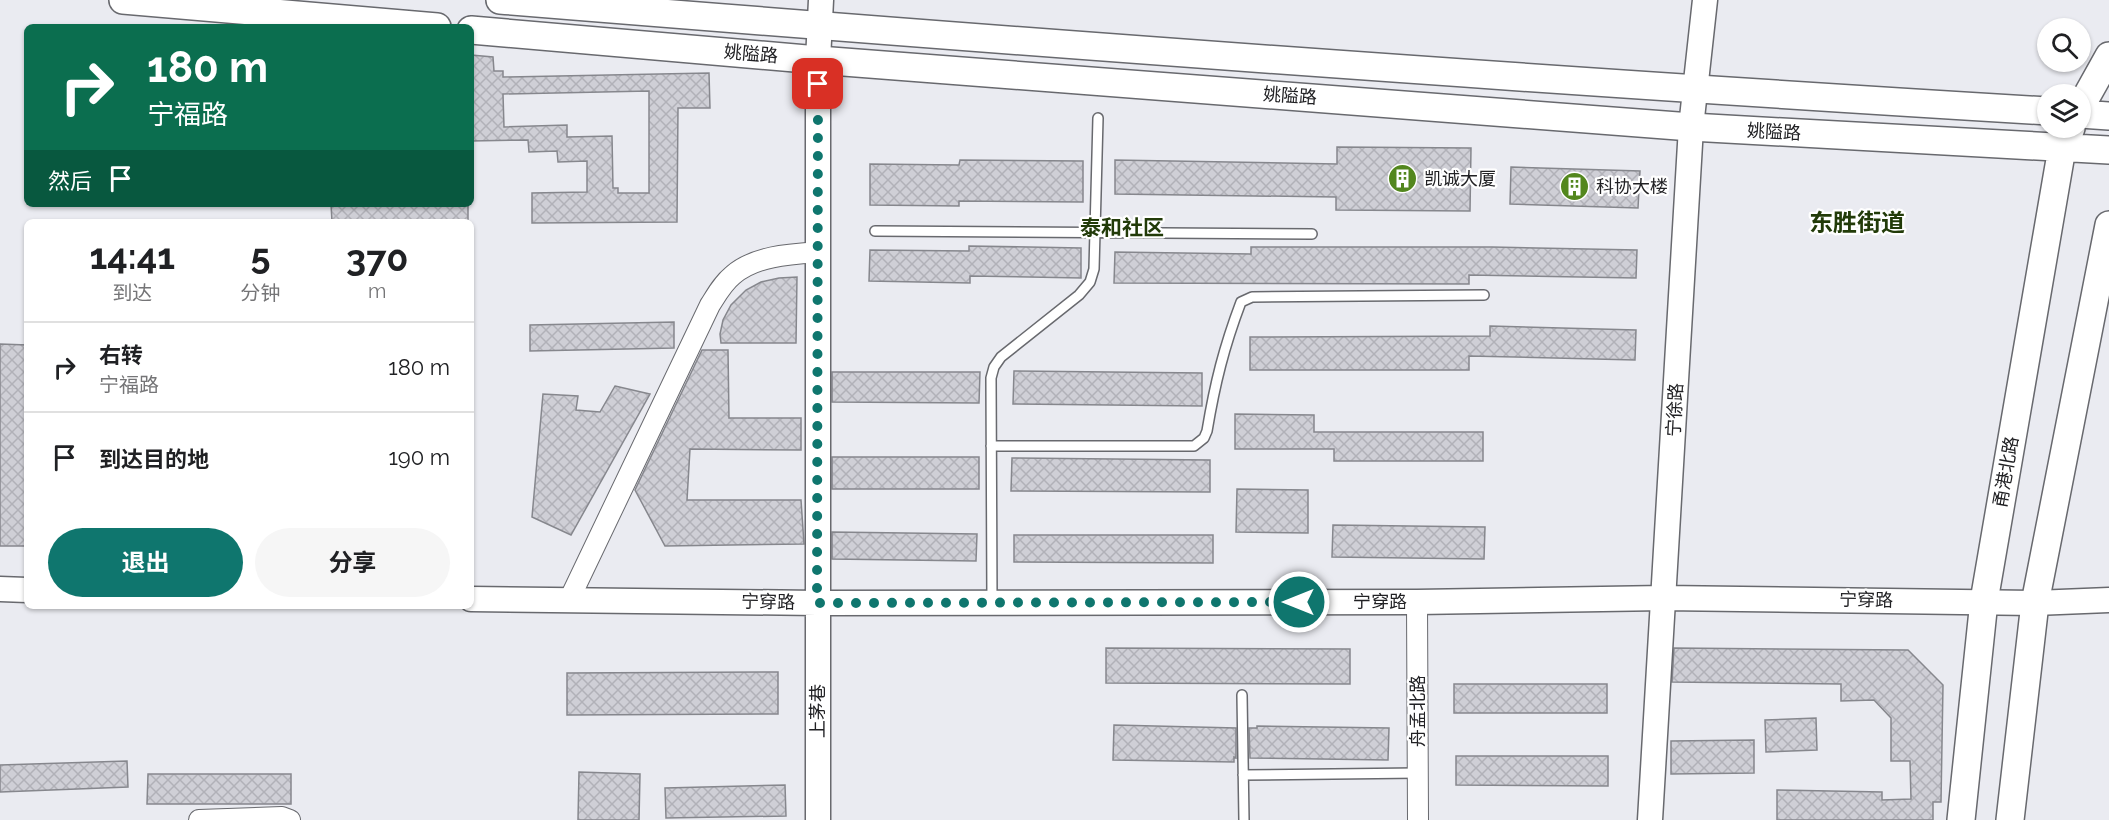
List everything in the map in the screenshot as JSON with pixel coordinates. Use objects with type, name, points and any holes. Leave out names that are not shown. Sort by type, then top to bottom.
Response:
[{"type":"main road","points":[[123,0],[402,24]]},
{"type":"main road","name":"姚隘路","points":[[501,0],[820,13],[1695,90],[2037,110]]},
{"type":"main road","name":"姚隘路","points":[[474,30],[818,60],[1691,128],[2037,137]]},
{"type":"main road","points":[[2091,88],[2109,56]]},
{"type":"main road","points":[[2091,115],[2109,116]]},
{"type":"main road","name":"姚隘路","points":[[2067,138],[2109,150]]},
{"type":"main road","name":"甬港北路","points":[[1961,820],[1984,602],[2067,138]]},
{"type":"main road","points":[[2010,820],[2036,603],[2109,225]]},
{"type":"street","name":"宁徐路","points":[[1650,820],[1691,128],[1705,0]]},
{"type":"street","name":"上茅巷","points":[[818,820],[818,60],[820,13]]},
{"type":"street","points":[[569,600],[710,305],[725,283],[735,273],[763,261],[791,254],[818,252]]},
{"type":"street","points":[[0,589],[24,590]]},
{"type":"street","name":"宁穿路","points":[[474,599],[817,603],[1417,602],[1664,598],[2036,603],[2109,600]]},
{"type":"street","name":"舟孟北路","points":[[1417,602],[1418,820]]},
{"type":"street","points":[[199,820],[282,817],[290,820]]},
{"type":"lane","points":[[992,603],[991,378],[994,367],[1001,357],[1078,295],[1090,282],[1094,269],[1098,118]]},
{"type":"lane","points":[[875,231],[1312,234]]},
{"type":"lane","points":[[991,446],[1194,446],[1204,438],[1207,431],[1216,378],[1225,344],[1241,302],[1252,297],[1484,295]]},
{"type":"lane","points":[[1242,695],[1244,820]]},
{"type":"lane","points":[[1243,775],[1418,773]]},
{"type":"building","points":[[474,55],[493,57],[494,71],[503,71],[503,77],[709,73],[710,108],[678,108],[677,222],[532,223],[532,193],[587,192],[587,161],[558,162],[557,151],[529,152],[528,140],[474,141]],"holes":[[[649,91],[649,193],[618,193],[618,188],[613,188],[612,136],[567,137],[567,125],[504,127],[503,94]]]},
{"type":"building","points":[[1337,147],[1471,148],[1470,211],[1336,210],[1336,197],[1115,194],[1115,160],[1337,164]]},
{"type":"building","points":[[960,160],[1083,161],[1083,202],[959,201],[959,206],[870,205],[870,164],[959,165]]},
{"type":"building","name":"科协大楼","points":[[1511,167],[1640,171],[1638,208],[1510,204]]},
{"type":"building","points":[[331,207],[468,207],[468,219],[332,219]]},
{"type":"building","points":[[969,246],[1081,248],[1081,278],[970,276],[970,283],[869,281],[870,250],[969,251]]},
{"type":"building","points":[[1251,247],[1492,247],[1637,250],[1636,278],[1469,275],[1469,284],[1114,283],[1115,252],[1251,254]]},
{"type":"building","points":[[797,277],[796,343],[721,343],[723,320],[731,305],[746,290],[761,282]]},
{"type":"building","points":[[674,322],[674,348],[530,351],[530,325]]},
{"type":"building","points":[[1490,326],[1636,330],[1635,360],[1469,356],[1469,370],[1250,370],[1250,337],[1490,336]]},
{"type":"building","points":[[0,344],[24,345],[24,546],[0,546]]},
{"type":"building","points":[[702,350],[728,350],[729,418],[801,418],[801,450],[690,449],[687,500],[801,500],[804,544],[665,546],[635,490]]},
{"type":"building","points":[[1014,371],[1202,373],[1202,406],[1013,404]]},
{"type":"building","points":[[832,372],[980,372],[979,403],[832,402]]},
{"type":"building","points":[[615,386],[650,394],[571,535],[532,517],[543,394],[578,396],[576,410],[600,412]]},
{"type":"building","points":[[1235,414],[1314,415],[1314,432],[1483,432],[1483,461],[1334,461],[1334,449],[1235,449]]},
{"type":"building","points":[[832,457],[979,457],[979,489],[832,489]]},
{"type":"building","points":[[1012,458],[1210,460],[1210,492],[1011,491]]},
{"type":"building","points":[[1237,489],[1308,490],[1308,533],[1236,532]]},
{"type":"building","points":[[1333,525],[1485,527],[1484,559],[1332,557]]},
{"type":"building","points":[[832,532],[977,534],[976,561],[832,559]]},
{"type":"building","points":[[1014,535],[1213,535],[1213,563],[1014,562]]},
{"type":"building","points":[[1106,648],[1350,649],[1350,684],[1106,683]]},
{"type":"building","points":[[1674,648],[1908,650],[1943,685],[1941,802],[1933,802],[1933,820],[1777,820],[1777,790],[1882,792],[1882,800],[1911,799],[1910,761],[1891,761],[1891,718],[1874,700],[1841,701],[1841,684],[1672,682]]},
{"type":"building","points":[[778,672],[778,714],[567,715],[567,673]]},
{"type":"building","points":[[1454,684],[1607,684],[1607,713],[1454,713]]},
{"type":"building","points":[[1816,718],[1817,750],[1766,752],[1765,720]]},
{"type":"building","points":[[1114,725],[1236,728],[1236,758],[1234,757],[1234,762],[1113,760]]},
{"type":"building","points":[[1257,726],[1389,728],[1388,760],[1250,758],[1249,728],[1257,728]]},
{"type":"building","points":[[1754,740],[1754,773],[1671,774],[1671,741]]},
{"type":"building","points":[[1456,756],[1608,756],[1608,786],[1456,785]]},
{"type":"building","points":[[127,761],[128,787],[0,792],[0,765]]},
{"type":"building","points":[[579,772],[640,774],[639,820],[578,820]]},
{"type":"building","points":[[148,774],[291,774],[291,804],[147,804]]},
{"type":"building","points":[[785,785],[786,816],[666,818],[665,788]]},
{"type":"place","name":"凯诚大厦","points":[[1403,179]]},
{"type":"place","name":"科协大楼","points":[[1575,187]]},
{"type":"district","name":"东胜街道","points":[[1857,223]]},
{"type":"district","name":"泰和社区","points":[[1122,228]]},
{"type":"route","points":[[818,84],[817,603],[1299,602]]}]
